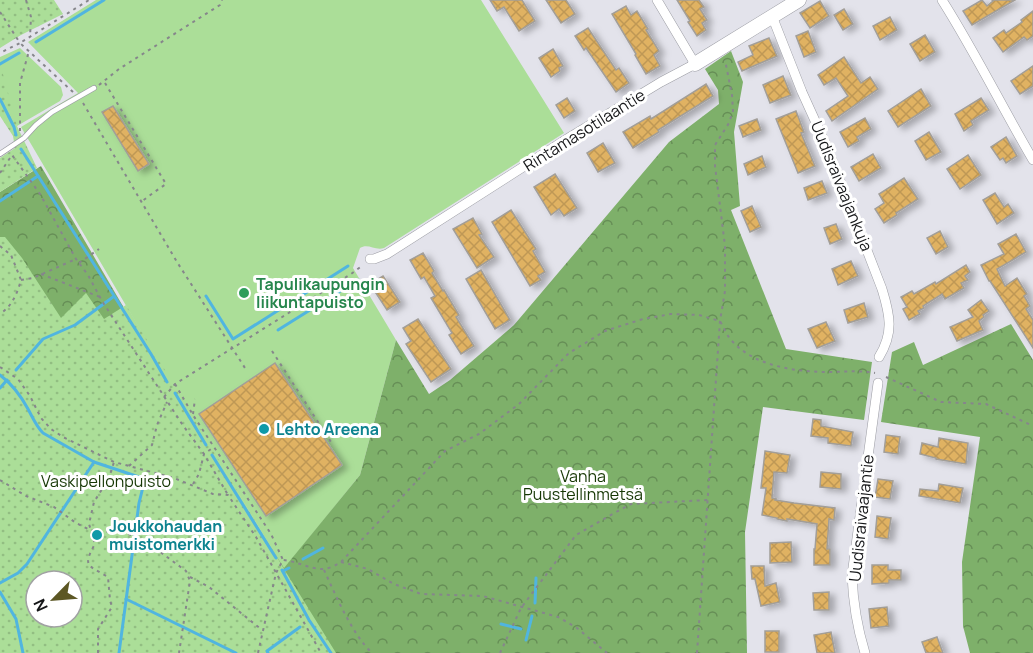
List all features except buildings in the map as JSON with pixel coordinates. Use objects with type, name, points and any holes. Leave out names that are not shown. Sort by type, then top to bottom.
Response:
[{"type":"street","points":[[657,0],[695,64]]},
{"type":"street","name":"Rintamasotilaantie","points":[[370,259],[387,254],[570,137],[721,49],[799,0]]},
{"type":"street","points":[[942,0],[1033,160]]},
{"type":"street","name":"Uudisraivaajankuja","points":[[772,16],[880,282],[889,312],[890,332],[879,357]]},
{"type":"street","name":"Uudisraivaajantie","points":[[865,653],[859,632],[852,575],[878,378]]},
{"type":"lane","points":[[0,154],[20,141],[52,112],[94,88]]},
{"type":"path","points":[[26,0],[31,17],[30,37]]},
{"type":"path","points":[[0,53],[89,0]]},
{"type":"path","points":[[94,88],[119,69],[220,5],[222,0]]},
{"type":"path","points":[[0,12],[20,43],[79,97],[244,368]]},
{"type":"path","points":[[20,141],[20,83],[28,51]]},
{"type":"path","points":[[697,653],[720,321],[725,291],[725,246],[715,166],[715,145],[729,123],[733,111],[724,54]]},
{"type":"path","points":[[104,81],[166,184],[141,202]]},
{"type":"path","points":[[0,173],[12,155],[40,194],[103,303],[167,402],[204,454],[256,537],[321,653]]},
{"type":"path","points":[[0,246],[11,255],[21,280],[14,300],[0,314]]},
{"type":"path","points":[[79,263],[99,249]]},
{"type":"path","points":[[21,280],[33,278],[76,259]]},
{"type":"path","points":[[164,397],[175,384],[351,274],[370,259]]},
{"type":"path","points":[[42,274],[100,297]]},
{"type":"path","points":[[283,560],[323,569],[341,562],[446,451],[479,434],[519,404],[569,353],[605,331],[643,319],[671,314],[699,315],[720,321],[732,341],[749,356],[779,367],[826,372],[861,371],[941,402],[986,404],[1033,426]]},
{"type":"path","points":[[272,351],[331,442]]},
{"type":"path","points":[[0,368],[18,379],[41,418],[63,437],[114,462],[174,478],[213,494],[228,495]]},
{"type":"path","points":[[175,384],[270,534],[283,560]]},
{"type":"path","points":[[193,415],[195,399]]},
{"type":"path","points":[[129,466],[153,445],[157,425],[167,402]]},
{"type":"path","points":[[192,485],[199,474],[204,454],[214,447]]},
{"type":"path","points":[[98,653],[98,629],[112,607],[108,577],[88,563],[88,557],[94,544],[89,524],[94,502],[110,478],[114,462]]},
{"type":"path","points":[[0,480],[26,496],[54,507],[90,530],[120,531],[144,540],[186,571],[190,581],[178,653]]},
{"type":"path","points":[[500,653],[521,608],[576,535],[631,504],[708,500]]},
{"type":"path","points":[[258,653],[276,573],[283,560]]},
{"type":"path","points":[[341,562],[368,569],[394,584],[421,594],[483,596],[558,617],[577,628],[607,653]]},
{"type":"path","points":[[323,569],[347,617],[366,648],[372,653]]},
{"type":"path","points":[[188,576],[209,587],[262,630]]},
{"type":"green space","points":[[0,0],[54,0],[63,14],[0,48]]},
{"type":"green space","name":"Tapulikaupungin liikuntapuisto","points":[[96,0],[481,0],[564,133],[384,248],[366,246],[360,248],[353,268],[396,340],[360,475],[284,569],[21,127],[78,93],[28,42]]},
{"type":"green space","points":[[20,48],[61,87],[63,95],[60,101],[17,126],[0,90],[0,57]]},
{"type":"green space","name":"Vanha Puustellinmetsä","points":[[731,51],[743,82],[734,132],[740,206],[731,210],[786,349],[872,362],[864,420],[763,407],[745,532],[747,653],[0,653],[0,192],[41,166],[179,402],[284,568],[360,475],[396,340],[429,394],[450,380],[514,325],[669,142],[719,104],[718,90],[705,69]]},
{"type":"green space","points":[[0,63],[17,126],[37,168],[0,192],[0,158],[15,148],[13,136],[0,116]]},
{"type":"green space","name":"Vaskipellonpuisto","points":[[0,237],[5,237],[22,258],[61,318],[86,293],[104,319],[126,305],[336,653],[0,653]]},
{"type":"green space","points":[[1011,324],[1033,360],[1033,653],[970,653],[963,626],[962,562],[980,437],[881,422],[892,352],[914,342],[923,365]]},
{"type":"waterway","points":[[36,42],[104,0]]},
{"type":"waterway","points":[[0,64],[19,53]]},
{"type":"waterway","points":[[0,99],[16,135]]},
{"type":"waterway","points":[[21,149],[167,382]]},
{"type":"waterway","points":[[0,201],[38,176]]},
{"type":"waterway","points":[[206,296],[233,339],[348,266]]},
{"type":"waterway","points":[[278,330],[358,280]]},
{"type":"waterway","points":[[16,370],[43,339],[75,325],[113,297]]},
{"type":"waterway","points":[[0,375],[19,395],[43,433],[94,462],[145,479],[139,503],[119,653]]},
{"type":"waterway","points":[[0,388],[7,380]]},
{"type":"waterway","points":[[175,393],[206,445]]},
{"type":"waterway","points":[[212,455],[276,558]]},
{"type":"waterway","points":[[0,583],[18,573],[27,564],[94,462]]},
{"type":"waterway","points":[[303,559],[323,548]]},
{"type":"waterway","points":[[283,571],[289,568]]},
{"type":"waterway","points":[[282,570],[309,620],[331,653]]},
{"type":"waterway","points":[[535,603],[536,578]]},
{"type":"waterway","points":[[0,592],[16,619],[23,653]]},
{"type":"waterway","points":[[126,599],[236,653]]},
{"type":"waterway","points":[[526,640],[532,616]]},
{"type":"waterway","points":[[501,624],[521,629]]},
{"type":"waterway","points":[[268,653],[267,651],[300,627]]},
{"type":"place","name":"Tapulikaupungin liikuntapuisto","points":[[244,293]]},
{"type":"place","name":"Lehto Areena","points":[[264,429]]},
{"type":"place","name":"Joukkohaudan muistomerkki","points":[[97,535]]}]
